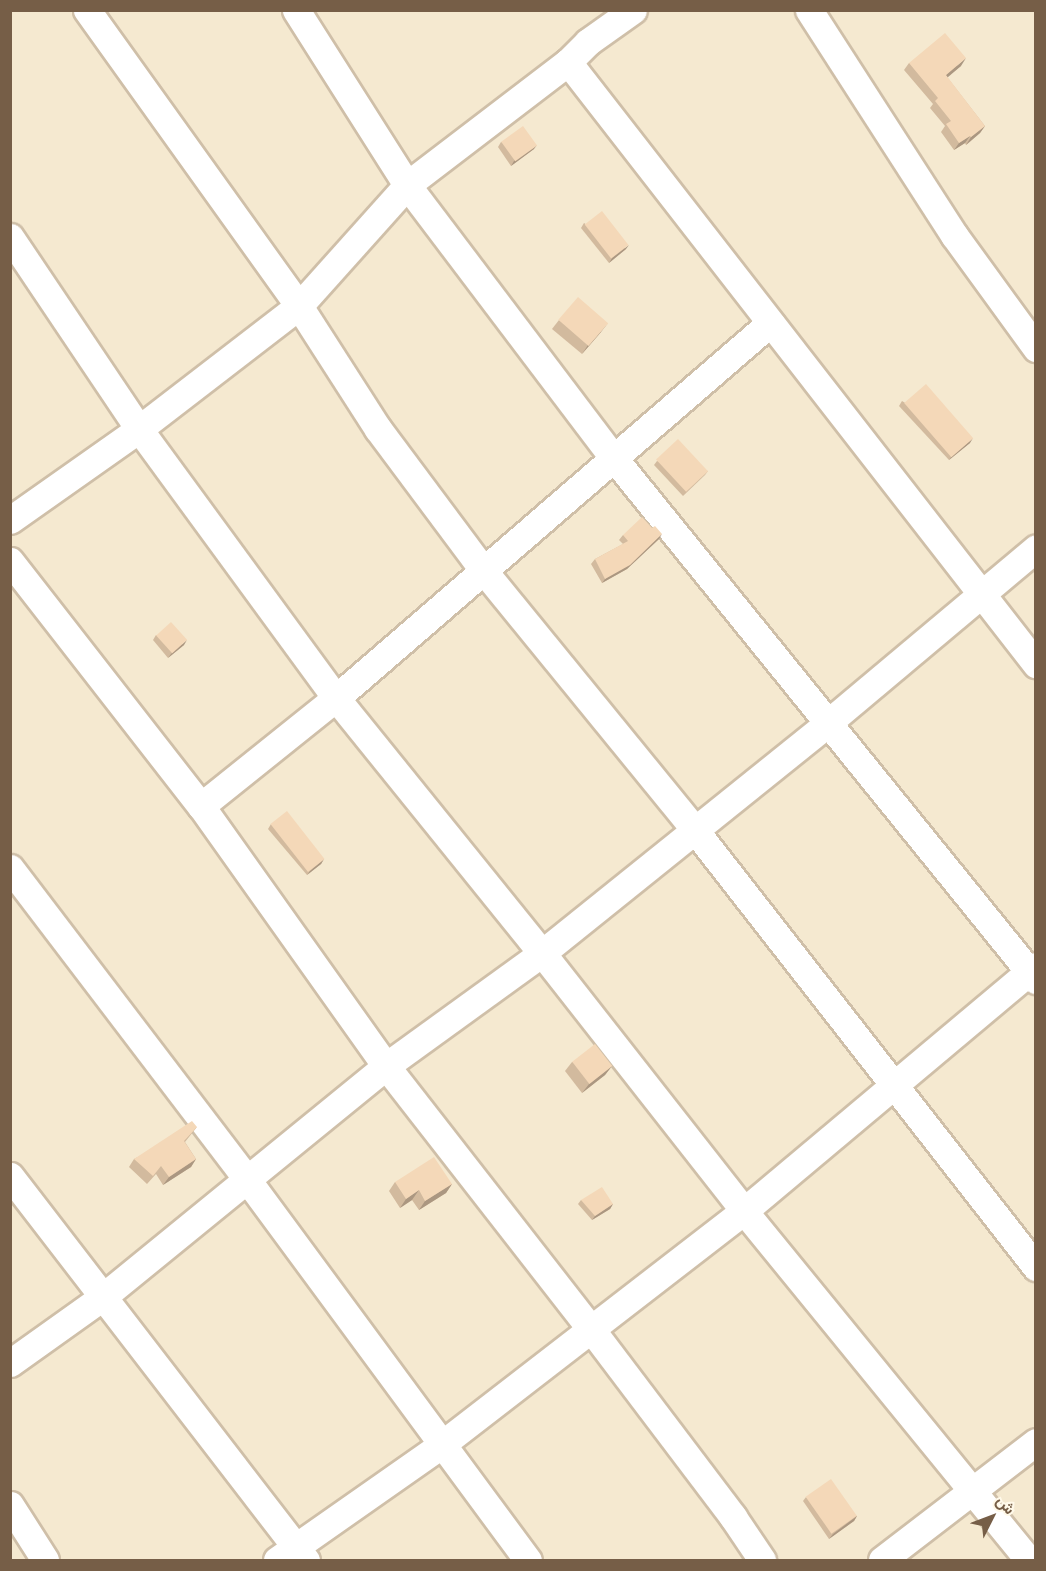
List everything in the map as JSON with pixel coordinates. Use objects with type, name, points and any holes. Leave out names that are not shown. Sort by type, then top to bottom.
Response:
[{"type":"street","points":[[87,10],[299,306],[378,429],[483,570],[694,829],[1035,1267]]},
{"type":"street","points":[[10,1176],[104,1296],[293,1556],[744,1211],[1033,972],[613,457],[407,185],[296,10]]},
{"type":"street","points":[[10,520],[139,429],[299,306],[407,185],[568,62],[588,42],[633,10]]},
{"type":"street","points":[[809,10],[954,235],[1035,348]]},
{"type":"street","points":[[568,62],[982,591],[1035,664]]},
{"type":"street","points":[[10,237],[139,429],[336,698],[542,953],[744,1211],[1029,1560]]},
{"type":"street","points":[[201,806],[336,698],[770,322]]},
{"type":"street","points":[[10,1363],[104,1296],[386,1066],[542,953],[829,722],[982,591],[1035,549]]},
{"type":"street","points":[[10,561],[201,806],[386,1066],[591,1329],[733,1517],[762,1560]]},
{"type":"street","points":[[10,868],[246,1178],[528,1560]]},
{"type":"street","points":[[882,1560],[1035,1442]]},
{"type":"street","points":[[10,1505],[45,1560]]},
{"type":"shaded area","points":[[11,11],[1035,11],[1035,1560],[11,1560]]},
{"type":"building","points":[[945,33],[966,58],[946,75],[985,126],[959,143],[946,124],[951,121],[935,101],[938,98],[909,63]]},
{"type":"building","points":[[523,126],[537,145],[515,161],[501,142]]},
{"type":"building","points":[[602,211],[628,245],[611,258],[585,225]]},
{"type":"building","points":[[578,297],[608,323],[589,346],[558,320]]},
{"type":"building","points":[[926,384],[973,438],[951,457],[904,403]]},
{"type":"building","points":[[678,439],[708,471],[686,492],[656,459]]},
{"type":"building","points":[[642,517],[652,528],[655,526],[662,534],[630,565],[605,579],[595,559],[628,541],[623,535]]},
{"type":"building","points":[[171,622],[187,640],[172,653],[156,635]]},
{"type":"building","points":[[287,811],[325,859],[308,872],[270,824]]},
{"type":"building","points":[[595,1044],[612,1066],[589,1084],[572,1062]]},
{"type":"building","points":[[192,1121],[197,1127],[184,1141],[196,1159],[169,1177],[161,1166],[153,1176],[134,1159]]},
{"type":"building","points":[[434,1157],[452,1184],[425,1201],[419,1190],[406,1199],[395,1182]]},
{"type":"building","points":[[602,1187],[613,1204],[595,1216],[581,1200]]},
{"type":"building","points":[[831,1479],[857,1516],[831,1534],[806,1497]]}]
